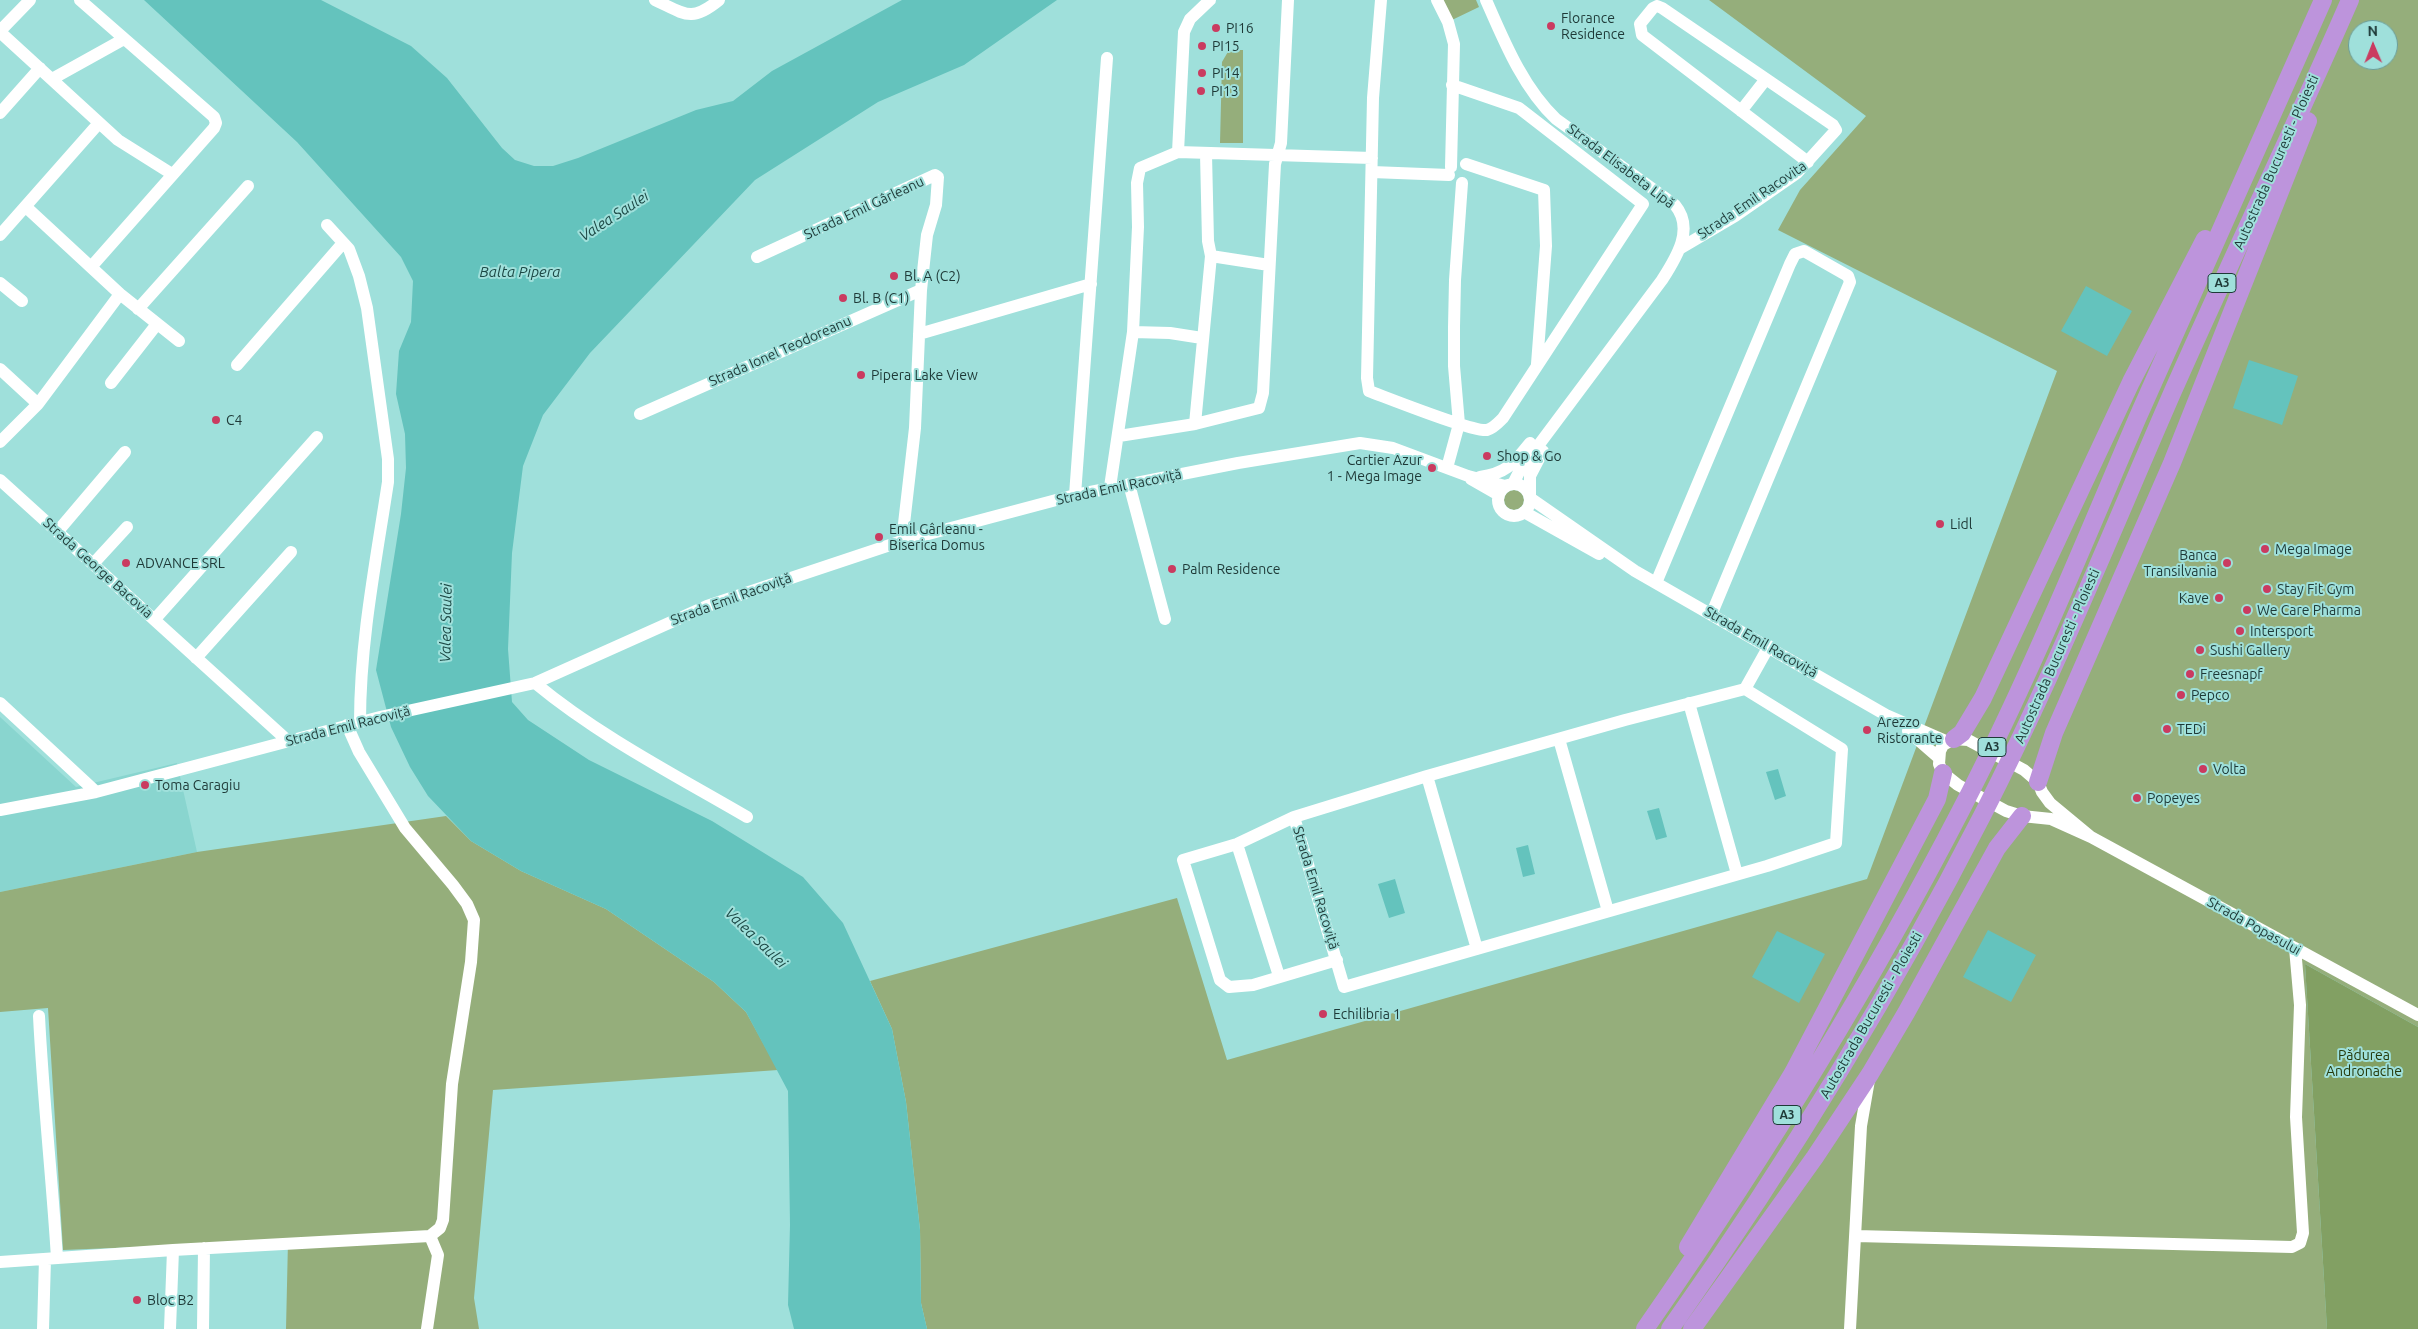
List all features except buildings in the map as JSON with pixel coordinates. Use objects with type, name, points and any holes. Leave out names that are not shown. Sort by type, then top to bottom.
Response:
[{"type":"highway","name":"Autostrada Bucuresti - Ploiesti","points":[[1645,1329],[1794,1105],[1862,992],[1917,894],[1997,738],[2323,0]]},
{"type":"highway","name":"Autostrada Bucuresti - Ploiesti","points":[[1670,1329],[1812,1117],[1881,1003],[1936,904],[2015,748],[2076,615],[2174,389],[2348,4]]},
{"type":"highway","points":[[2040,787],[2054,733],[2172,463],[2317,97],[2348,4]]},
{"type":"highway","points":[[1951,740],[1962,733],[1983,698],[2138,370],[2224,202],[2258,148]]},
{"type":"highway","points":[[1634,1329],[1742,1160],[1793,1073],[1937,799],[1941,765]]},
{"type":"highway","points":[[1692,1329],[1815,1156],[1870,1074],[1997,848],[2025,815]]},
{"type":"street","points":[[30,0],[0,31],[118,140],[172,174]]},
{"type":"street","points":[[80,0],[214,117],[216,123],[214,128],[91,267]]},
{"type":"street","points":[[656,0],[684,14],[696,15],[719,0]]},
{"type":"street","points":[[1178,152],[1184,32],[1190,19],[1210,0]]},
{"type":"street","points":[[1119,436],[1195,424],[1259,408],[1263,392],[1275,164],[1281,143],[1288,0]]},
{"type":"street","points":[[1381,0],[1373,98],[1367,378],[1369,391],[1459,424],[1486,430],[1495,426],[1503,418],[1643,204],[1519,108],[1452,86]]},
{"type":"street","points":[[1438,0],[1448,22],[1454,44],[1450,171],[1455,182],[1462,183],[1470,177],[1470,170],[1466,164]]},
{"type":"street","name":"Strada Elisabeta Lipă","points":[[1486,0],[1535,96],[1544,107],[1556,119],[1675,205],[1681,213],[1683,234],[1679,249],[1645,304],[1506,488]]},
{"type":"street","points":[[1741,110],[1766,79],[1662,8],[1657,6],[1653,8],[1640,24],[1642,35],[1808,162]]},
{"type":"street","points":[[52,79],[124,39]]},
{"type":"street","points":[[1075,495],[1107,58]]},
{"type":"street","points":[[0,113],[40,68]]},
{"type":"street","name":"Strada Emil Racovita","points":[[1679,249],[1735,216],[1797,173],[1836,130],[1766,79]]},
{"type":"street","points":[[0,234],[99,124]]},
{"type":"street","points":[[1110,487],[1133,332],[1138,227],[1137,183],[1140,168],[1178,152],[1372,158]]},
{"type":"street","points":[[1195,424],[1211,256],[1208,240],[1206,154]]},
{"type":"street","points":[[1372,172],[1450,171],[1460,162],[1544,190],[1546,246],[1537,367]]},
{"type":"street","name":"Strada Emil Gârleanu","points":[[757,257],[935,175],[938,177],[936,205],[926,235],[918,334],[915,428],[902,541]]},
{"type":"street","points":[[1447,468],[1459,424],[1454,366],[1454,327],[1455,280],[1462,183]]},
{"type":"street","points":[[138,309],[248,186]]},
{"type":"street","points":[[26,207],[120,294],[179,341]]},
{"type":"street","points":[[327,226],[348,249],[359,276],[367,308],[388,459],[388,482],[368,619],[360,698],[360,722]]},
{"type":"street","points":[[237,365],[343,243]]},
{"type":"street","points":[[1656,583],[1790,264],[1795,254],[1804,250],[1848,276],[1850,282],[1712,614]]},
{"type":"street","points":[[1211,256],[1269,265]]},
{"type":"street","points":[[0,283],[22,301]]},
{"type":"street","points":[[918,334],[1091,284]]},
{"type":"street","name":"Strada Ionel Teodoreanu","points":[[640,414],[921,290]]},
{"type":"street","points":[[0,442],[38,404],[120,294]]},
{"type":"street","points":[[110,383],[157,324]]},
{"type":"street","points":[[1133,332],[1170,333],[1202,338]]},
{"type":"street","points":[[0,369],[38,404]]},
{"type":"street","points":[[1473,476],[1495,475],[1510,466],[1576,386],[1585,385]]},
{"type":"street","name":"Strada Elisabeta Lipă","points":[[1530,497],[1530,476],[1536,462],[1580,400],[1585,385]]},
{"type":"street","points":[[155,619],[317,437]]},
{"type":"street","name":"Strada Emil Racoviță","points":[[0,810],[96,792],[347,725],[515,689],[535,683],[707,606],[902,541],[1110,487],[1360,443],[1392,448],[1473,476],[1476,484],[1506,488],[1524,486],[1530,497],[1635,571],[1769,646],[1886,715],[1916,736],[1941,765]]},
{"type":"street","points":[[58,531],[125,452]]},
{"type":"street","name":"Strada George Bacovia","points":[[0,480],[288,741]]},
{"type":"street","points":[[1129,484],[1165,619]]},
{"type":"street","name":"Strada Emil Racoviță","points":[[1506,488],[1499,505],[1505,513],[1515,516],[1524,512],[1615,563],[1635,571]]},
{"type":"street","points":[[1524,512],[1528,508],[1530,497]]},
{"type":"street","points":[[93,564],[127,527]]},
{"type":"street","points":[[196,658],[291,552]]},
{"type":"street","points":[[1747,686],[1769,646]]},
{"type":"street","points":[[535,683],[630,749],[747,817]]},
{"type":"street","name":"Strada Emil Racoviță","points":[[1294,817],[1338,960],[1344,987],[1608,912],[1836,843],[1842,749],[1747,686],[1427,776],[1294,817],[1237,844],[1184,860],[1220,980],[1229,987],[1253,985],[1338,960]]},
{"type":"street","points":[[0,703],[96,792]]},
{"type":"street","points":[[1689,703],[1737,874]]},
{"type":"street","name":"Strada Emil Racoviță","points":[[1886,715],[1951,740]]},
{"type":"street","points":[[0,1262],[204,1248],[430,1236],[440,1228],[443,1220],[452,1084],[471,962],[474,920],[467,904],[453,885],[405,828],[359,752],[347,725]]},
{"type":"street","points":[[1559,739],[1608,912]]},
{"type":"street","points":[[1941,765],[1940,751],[1951,740]]},
{"type":"street","name":"Strada Popasului","points":[[1951,740],[1968,740],[2024,770],[2040,787],[2050,802],[2091,837]]},
{"type":"street","name":"Strada Popasului","points":[[1941,765],[1966,790],[2006,811],[2051,819],[2091,837],[2418,1015]]},
{"type":"street","points":[[1427,776],[1477,949]]},
{"type":"street","points":[[2025,815],[2037,809],[2040,787]]},
{"type":"street","points":[[1237,844],[1279,976]]},
{"type":"street","points":[[1856,1236],[2292,1247],[2300,1243],[2303,1233],[2296,1117],[2300,1005],[2295,948]]},
{"type":"street","points":[[39,1016],[43,1093],[48,1118],[51,1258],[44,1329]]},
{"type":"street","points":[[1850,1329],[1861,1126],[1870,1074]]},
{"type":"street","points":[[427,1329],[438,1255],[430,1236]]},
{"type":"street","points":[[203,1329],[204,1248]]},
{"type":"street","points":[[170,1329],[172,1250]]},
{"type":"shaded area","points":[[0,717],[76,787],[177,763],[197,852],[0,892]]},
{"type":"green space","points":[[1443,0],[1476,0],[1479,7],[1452,20]]},
{"type":"green space","points":[[1709,0],[2418,0],[2418,1027],[2305,964],[2327,1329],[927,1329],[921,1303],[920,1230],[906,1102],[892,1029],[870,981],[1177,898],[1227,1060],[1867,879],[2057,371],[1778,230],[1800,190],[1866,116]]},
{"type":"green space","points":[[1229,50],[1243,50],[1243,143],[1220,143],[1222,62]]},
{"type":"green space","points":[[1514,490],[1521,493],[1524,500],[1521,507],[1514,510],[1507,507],[1504,500],[1507,493]]},
{"type":"green space","points":[[446,816],[471,841],[521,871],[606,909],[714,982],[746,1012],[778,1070],[493,1090],[474,1298],[479,1329],[286,1329],[288,1241],[63,1250],[48,1008],[0,1012],[0,892],[197,852]]},
{"type":"green space","name":"Pădurea Andronache","points":[[2305,964],[2418,1027],[2418,1329],[2327,1329]]},
{"type":"water","name":"Balta Pipera","points":[[144,0],[321,0],[411,46],[447,78],[502,148],[515,160],[534,166],[553,166],[578,158],[696,110],[733,101],[772,71],[902,0],[1057,0],[964,65],[878,102],[755,180],[590,353],[543,415],[523,466],[512,553],[508,649],[512,702],[528,720],[589,760],[712,821],[803,877],[843,923],[892,1029],[906,1102],[920,1230],[921,1303],[927,1329],[794,1329],[788,1305],[790,1225],[788,1091],[746,1012],[714,982],[606,909],[521,871],[471,841],[428,796],[410,767],[391,727],[376,670],[401,514],[406,468],[405,434],[396,394],[399,351],[411,322],[413,281],[401,257],[297,142]]},
{"type":"water","points":[[2086,286],[2132,311],[2107,356],[2061,331]]},
{"type":"water","points":[[2249,360],[2298,376],[2282,425],[2233,408]]},
{"type":"water","points":[[1778,769],[1786,796],[1775,800],[1766,772]]},
{"type":"water","points":[[1659,808],[1667,837],[1656,840],[1647,811]]},
{"type":"water","points":[[1528,845],[1535,874],[1523,877],[1516,848]]},
{"type":"water","points":[[1395,879],[1405,913],[1389,918],[1378,884]]},
{"type":"water","points":[[1988,930],[2036,955],[2011,1002],[1963,977]]},
{"type":"water","points":[[1777,931],[1825,954],[1799,1003],[1752,977]]},
{"type":"place","name":"Florance Residence","points":[[1551,26]]},
{"type":"place","name":"PI16","points":[[1216,28]]},
{"type":"place","name":"PI15","points":[[1202,46]]},
{"type":"place","name":"PI14","points":[[1202,73]]},
{"type":"place","name":"PI13","points":[[1201,91]]},
{"type":"place","name":"Bl. A (C2)","points":[[894,276]]},
{"type":"place","name":"Bl. B (C1)","points":[[843,298]]},
{"type":"place","name":"Pipera Lake View","points":[[861,375]]},
{"type":"place","name":"C4","points":[[216,420]]},
{"type":"place","name":"Shop & Go","points":[[1487,456]]},
{"type":"place","name":"Cartier Azur 1 - Mega Image","points":[[1432,468]]},
{"type":"place","name":"Lidl","points":[[1940,524]]},
{"type":"place","name":"Emil Gârleanu - Biserica Domus","points":[[879,537]]},
{"type":"place","name":"Mega Image","points":[[2265,549]]},
{"type":"place","name":"ADVANCE SRL","points":[[126,563]]},
{"type":"place","name":"Banca Transilvania","points":[[2227,563]]},
{"type":"place","name":"Palm Residence","points":[[1172,569]]},
{"type":"place","name":"Stay Fit Gym","points":[[2267,589]]},
{"type":"place","name":"Kave","points":[[2219,598]]},
{"type":"place","name":"We Care Pharma","points":[[2247,610]]},
{"type":"place","name":"Intersport","points":[[2240,631]]},
{"type":"place","name":"Sushi Gallery","points":[[2200,650]]},
{"type":"place","name":"Freesnapf","points":[[2190,674]]},
{"type":"place","name":"Pepco","points":[[2181,695]]},
{"type":"place","name":"TEDi","points":[[2167,729]]},
{"type":"place","name":"Arezzo Ristorante","points":[[1867,730]]},
{"type":"place","name":"Volta","points":[[2203,769]]},
{"type":"place","name":"Toma Caragiu","points":[[145,785]]},
{"type":"place","name":"Popeyes","points":[[2137,798]]},
{"type":"place","name":"Echilibria 1","points":[[1323,1014]]},
{"type":"place","name":"Bloc B2","points":[[137,1300]]},
{"type":"water label","name":"Valea Saulei","points":[[614,216]]},
{"type":"water label","name":"Valea Saulei","points":[[446,623]]},
{"type":"water label","name":"Valea Saulei","points":[[756,938]]}]
